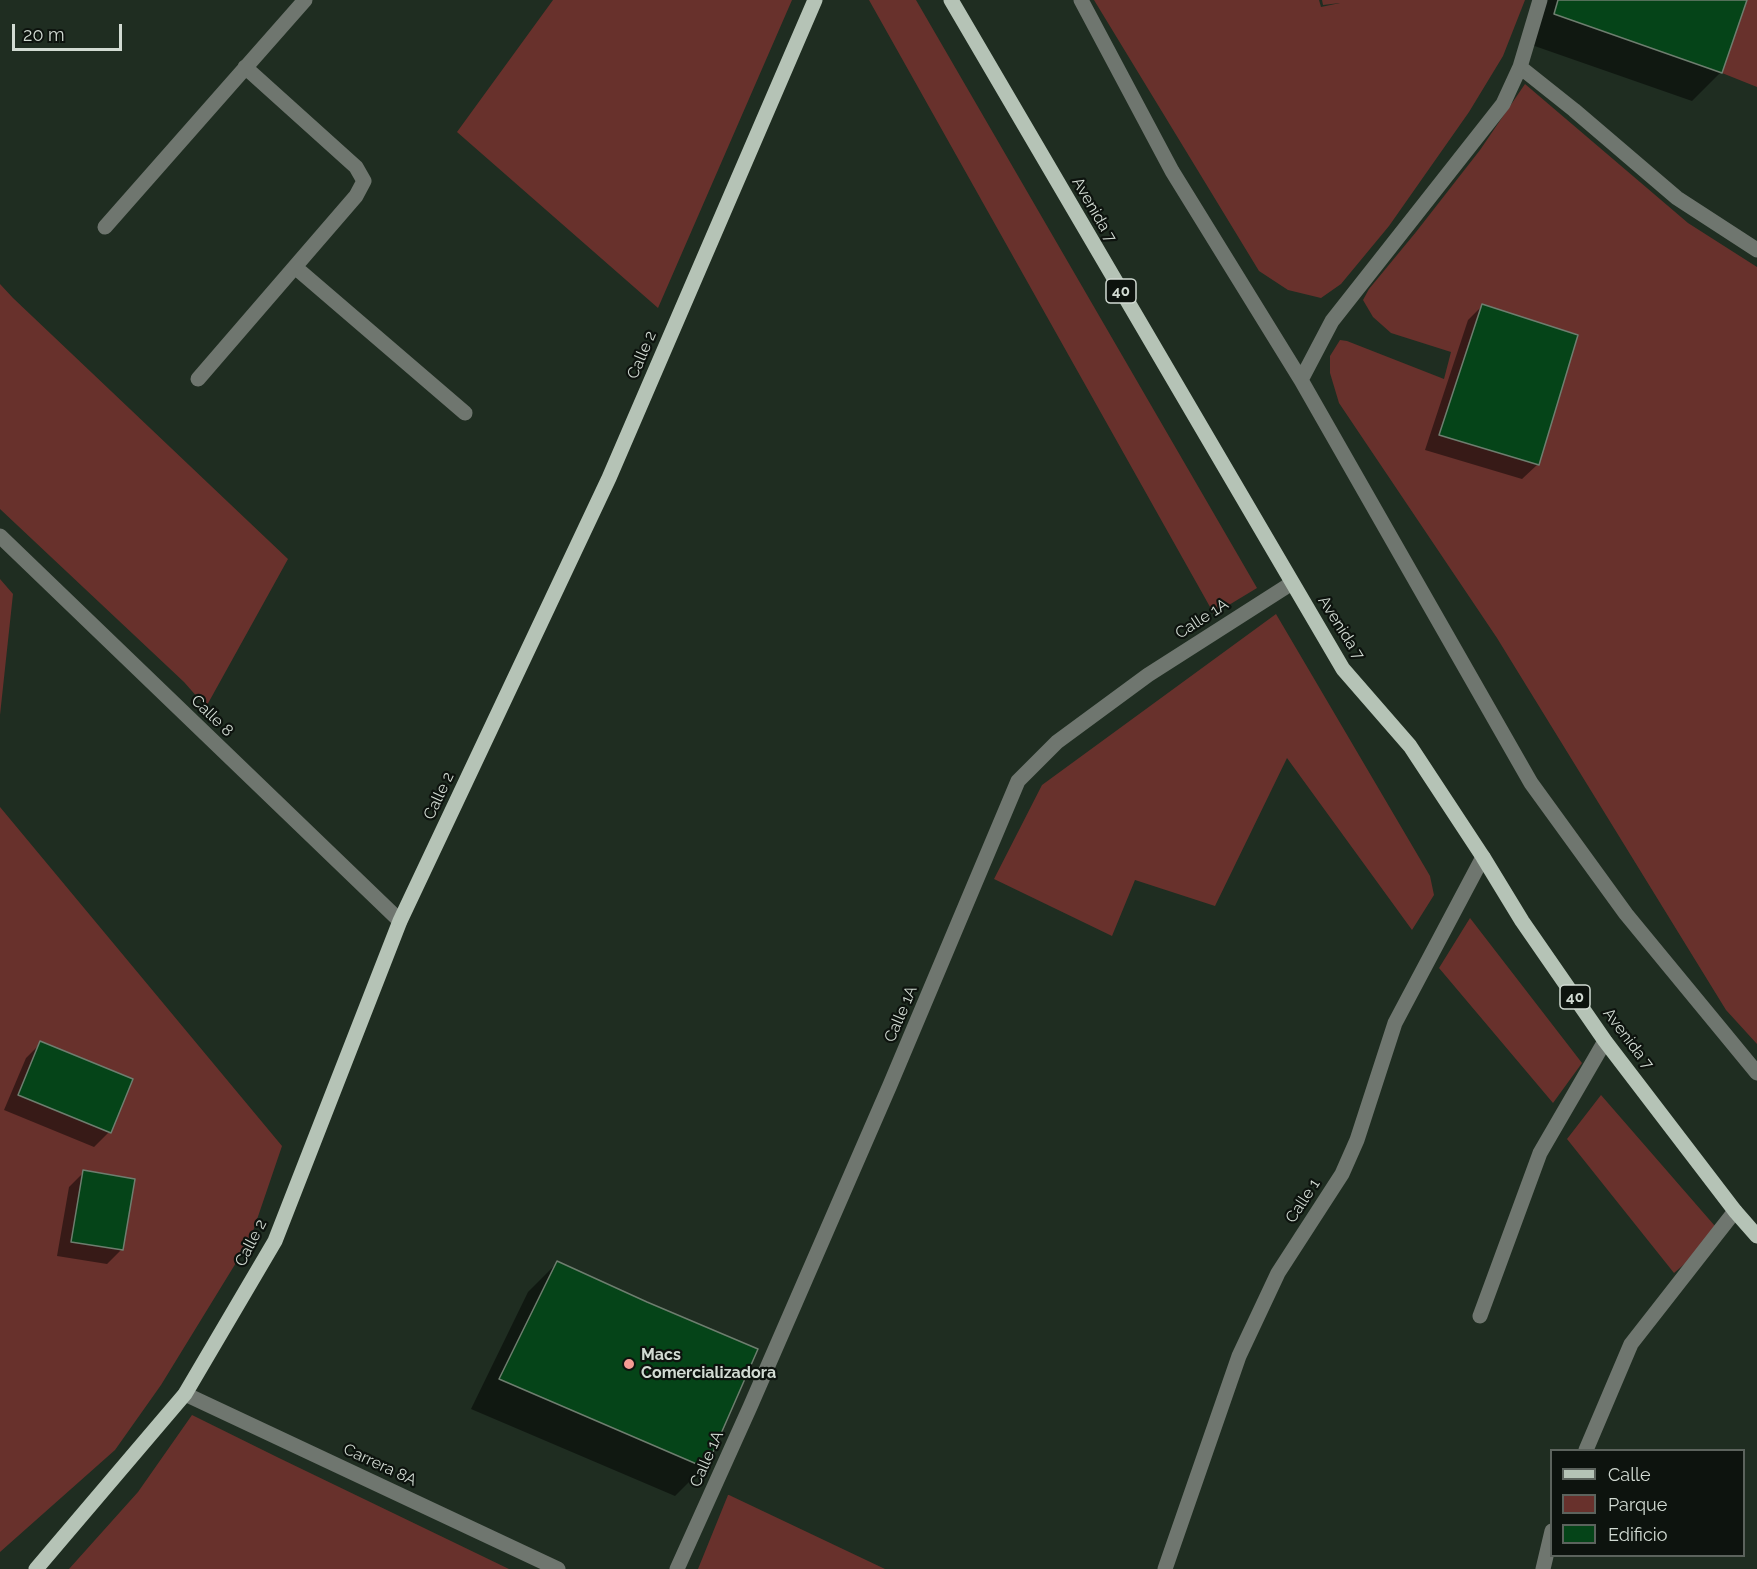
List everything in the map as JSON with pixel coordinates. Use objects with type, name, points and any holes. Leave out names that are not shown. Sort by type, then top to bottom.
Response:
[{"type":"main road","name":"Calle 2","points":[[36,1569],[185,1394],[275,1241],[400,921],[609,478],[815,0]]},
{"type":"main road","name":"Avenida 7","points":[[951,0],[1343,669],[1410,746],[1483,856],[1522,921],[1605,1041],[1757,1236]]},
{"type":"street","points":[[105,227],[305,0]]},
{"type":"street","points":[[1081,0],[1172,171],[1301,380],[1531,783],[1626,914],[1757,1073]]},
{"type":"street","points":[[1301,380],[1332,321],[1503,104],[1520,67],[1540,0]]},
{"type":"street","points":[[198,379],[356,196],[364,181],[356,167],[245,67]]},
{"type":"street","points":[[1520,67],[1677,198],[1757,250]]},
{"type":"street","points":[[295,267],[465,413]]},
{"type":"street","name":"Calle 8","points":[[0,536],[400,921]]},
{"type":"street","name":"Calle 1A","points":[[676,1569],[755,1397],[904,1053],[1018,781],[1057,742],[1148,675],[1292,583]]},
{"type":"street","name":"Calle 1","points":[[1166,1569],[1239,1356],[1278,1273],[1341,1174],[1357,1140],[1395,1023],[1483,856]]},
{"type":"street","points":[[1480,1316],[1540,1153],[1605,1041]]},
{"type":"street","points":[[1586,1449],[1631,1344],[1735,1210]]},
{"type":"street","name":"Carrera 8A","points":[[185,1394],[558,1569]]},
{"type":"street","points":[[1543,1569],[1550,1536]]},
{"type":"green space","points":[[553,0],[792,0],[658,308],[457,132]]},
{"type":"green space","points":[[869,0],[916,0],[1257,588],[1214,614]]},
{"type":"green space","points":[[1094,0],[1319,0],[1321,7],[1340,3],[1323,5],[1322,0],[1525,0],[1503,56],[1469,112],[1389,226],[1341,284],[1321,298],[1288,290],[1259,271]]},
{"type":"green space","points":[[1747,0],[1757,0],[1757,87],[1722,73]]},
{"type":"green space","points":[[1525,84],[1688,223],[1757,267],[1757,1044],[1726,1010],[1497,638],[1339,403],[1330,373],[1330,356],[1340,340],[1444,379],[1451,352],[1391,333],[1373,317],[1363,300],[1369,289],[1480,150]]},
{"type":"green space","points":[[0,284],[288,559],[206,707],[184,682],[0,509]]},
{"type":"green space","points":[[0,579],[13,594],[0,715]]},
{"type":"green space","points":[[1276,614],[1430,876],[1434,895],[1412,930],[1287,758],[1215,906],[1135,880],[1112,936],[994,879],[1042,785]]},
{"type":"green space","points":[[0,807],[282,1146],[250,1240],[161,1385],[115,1450],[0,1552]]},
{"type":"green space","points":[[1470,918],[1582,1063],[1553,1103],[1439,968]]},
{"type":"green space","points":[[1601,1095],[1721,1233],[1674,1273],[1567,1139]]},
{"type":"green space","points":[[192,1415],[509,1569],[69,1569],[138,1492]]},
{"type":"green space","points":[[729,1495],[885,1569],[698,1569]]},
{"type":"building","points":[[1558,0],[1747,0],[1722,73],[1554,14]]},
{"type":"building","points":[[1482,304],[1578,335],[1539,465],[1439,435]]},
{"type":"building","points":[[40,1041],[133,1079],[111,1133],[18,1095]]},
{"type":"building","points":[[83,1170],[135,1179],[123,1250],[71,1242]]},
{"type":"building","name":"Macs Comercializadora","points":[[557,1261],[758,1349],[706,1468],[499,1379]]},
{"type":"place","name":"Macs Comercializadora","points":[[629,1364]]}]
